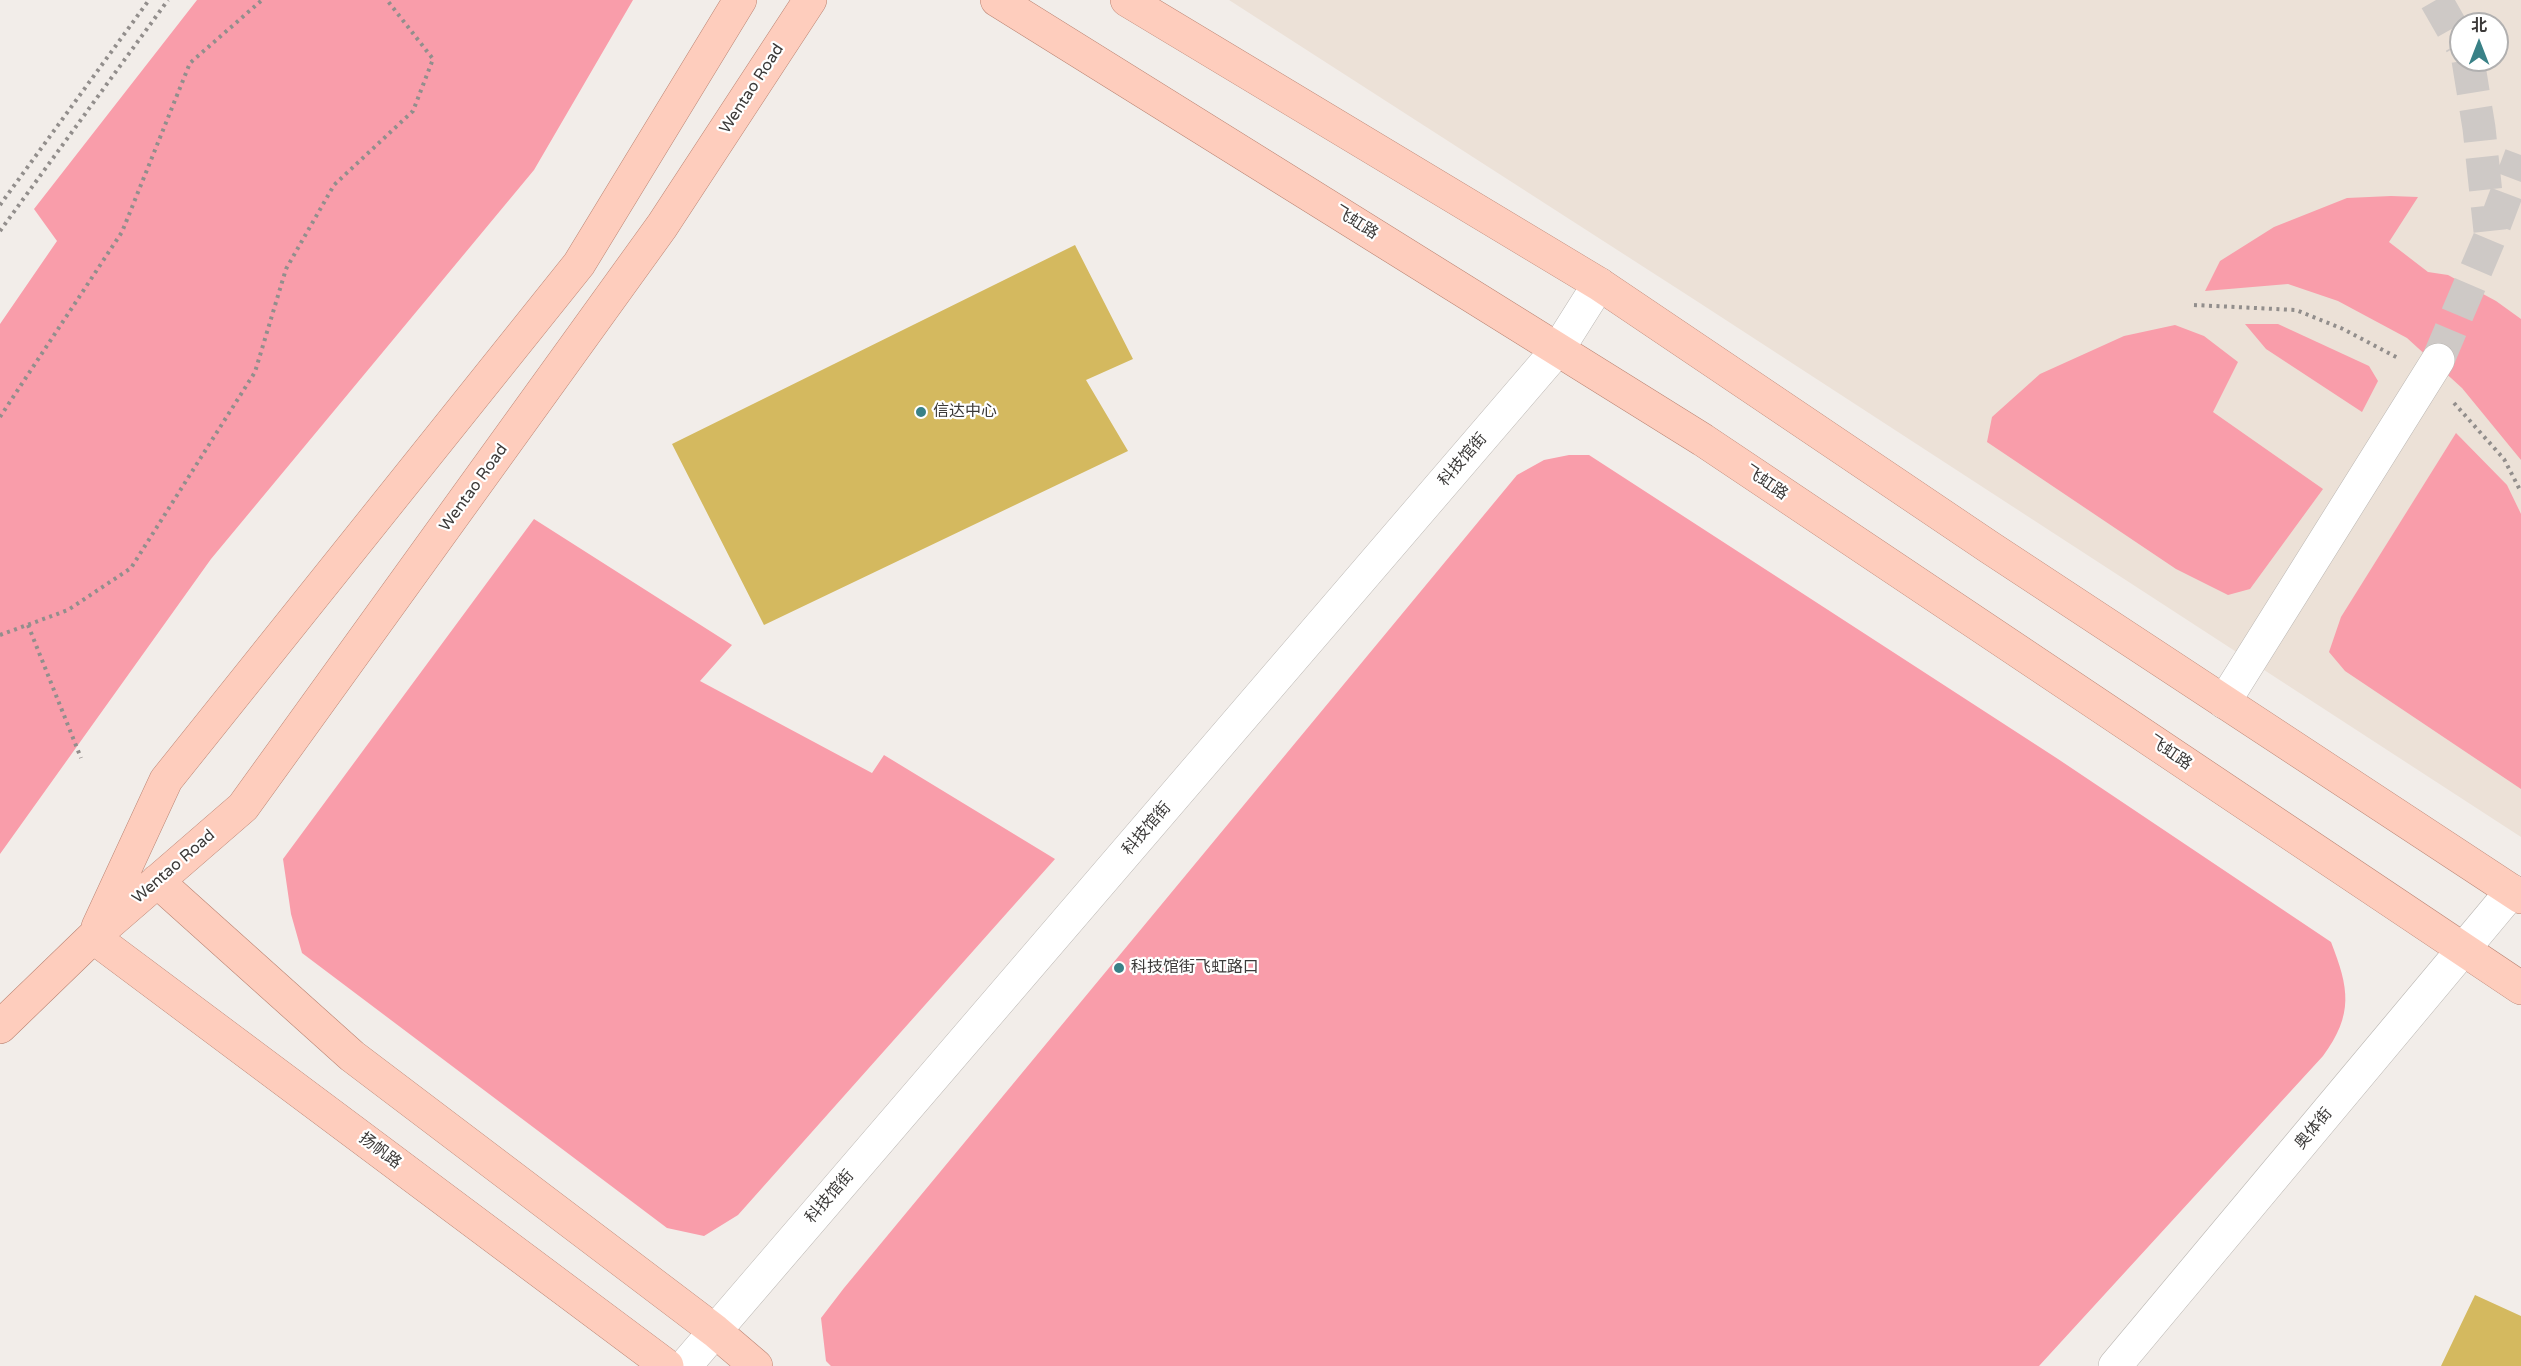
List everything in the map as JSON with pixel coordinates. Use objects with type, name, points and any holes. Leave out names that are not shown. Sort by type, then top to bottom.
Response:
[{"type":"main road","name":"Wentao Road","points":[[93,937],[166,780],[579,264],[740,0]]},
{"type":"main road","name":"Wentao Road","points":[[0,1027],[93,937],[243,807],[662,226],[810,0]]},
{"type":"main road","name":"飞虹路","points":[[997,0],[1703,440],[2521,988]]},
{"type":"main road","points":[[1126,0],[1599,284],[1989,547],[2517,894]]},
{"type":"main road","points":[[157,881],[352,1056],[715,1331],[756,1366]]},
{"type":"main road","name":"扬帆路","points":[[93,937],[667,1366]]},
{"type":"street","name":"科技馆街","points":[[685,1366],[1558,349],[1599,284]]},
{"type":"street","points":[[2224,702],[2433,368]]},
{"type":"street","name":"奥体街","points":[[2115,1366],[2464,950],[2517,894]]},
{"type":"path","points":[[0,205],[149,0]]},
{"type":"path","points":[[0,231],[168,0]]},
{"type":"path","points":[[0,417],[122,232],[190,63],[262,0]]},
{"type":"path","points":[[0,635],[68,610],[131,568],[255,372],[286,269],[334,185],[413,111],[433,60],[387,0]]},
{"type":"path","points":[[2194,305],[2296,310],[2433,368],[2504,459],[2521,492]]},
{"type":"path","points":[[28,625],[81,758]]},
{"type":"shaded area","points":[[197,0],[633,0],[534,170],[211,559],[0,854],[0,324],[57,241],[34,209]]},
{"type":"shaded area","points":[[1229,0],[2521,0],[2521,837],[1695,300]]},
{"type":"shaded area","points":[[2418,197],[2389,242],[2428,272],[2448,275],[2496,301],[2521,319],[2521,460],[2462,388],[2407,338],[2338,301],[2288,284],[2205,291],[2220,261],[2274,227],[2347,198]]},
{"type":"shaded area","points":[[2245,324],[2278,324],[2369,366],[2378,381],[2362,412],[2266,349]]},
{"type":"shaded area","points":[[2175,325],[2204,336],[2238,362],[2213,412],[2323,489],[2250,589],[2228,595],[2176,569],[1987,442],[1992,417],[2040,374],[2124,336]]},
{"type":"shaded area","points":[[2456,433],[2507,485],[2521,514],[2521,789],[2345,671],[2329,652],[2341,617]]},
{"type":"shaded area","points":[[1569,455],[1589,455],[2058,759],[2331,942],[2342,973],[2345,1000],[2340,1027],[2323,1056],[2039,1366],[831,1366],[826,1361],[821,1318],[844,1288],[1517,475],[1544,460]]},
{"type":"shaded area","points":[[534,519],[732,645],[700,681],[872,773],[884,755],[1055,859],[738,1215],[704,1236],[667,1228],[302,953],[291,914],[283,859]]},
{"type":"building","name":"信达中心","points":[[1075,245],[1133,359],[1086,380],[1128,451],[764,625],[672,444]]},
{"type":"building","points":[[2475,1295],[2521,1316],[2521,1366],[2441,1366]]},
{"type":"tunnel","points":[[2436,0],[2449,23]]},
{"type":"tunnel","points":[[2470,72],[2479,128],[2490,231]]},
{"type":"tunnel","points":[[2438,360],[2490,237],[2521,155]]},
{"type":"place","name":"信达中心","points":[[921,412]]},
{"type":"place","name":"科技馆街飞虹路口","points":[[1119,968]]}]
